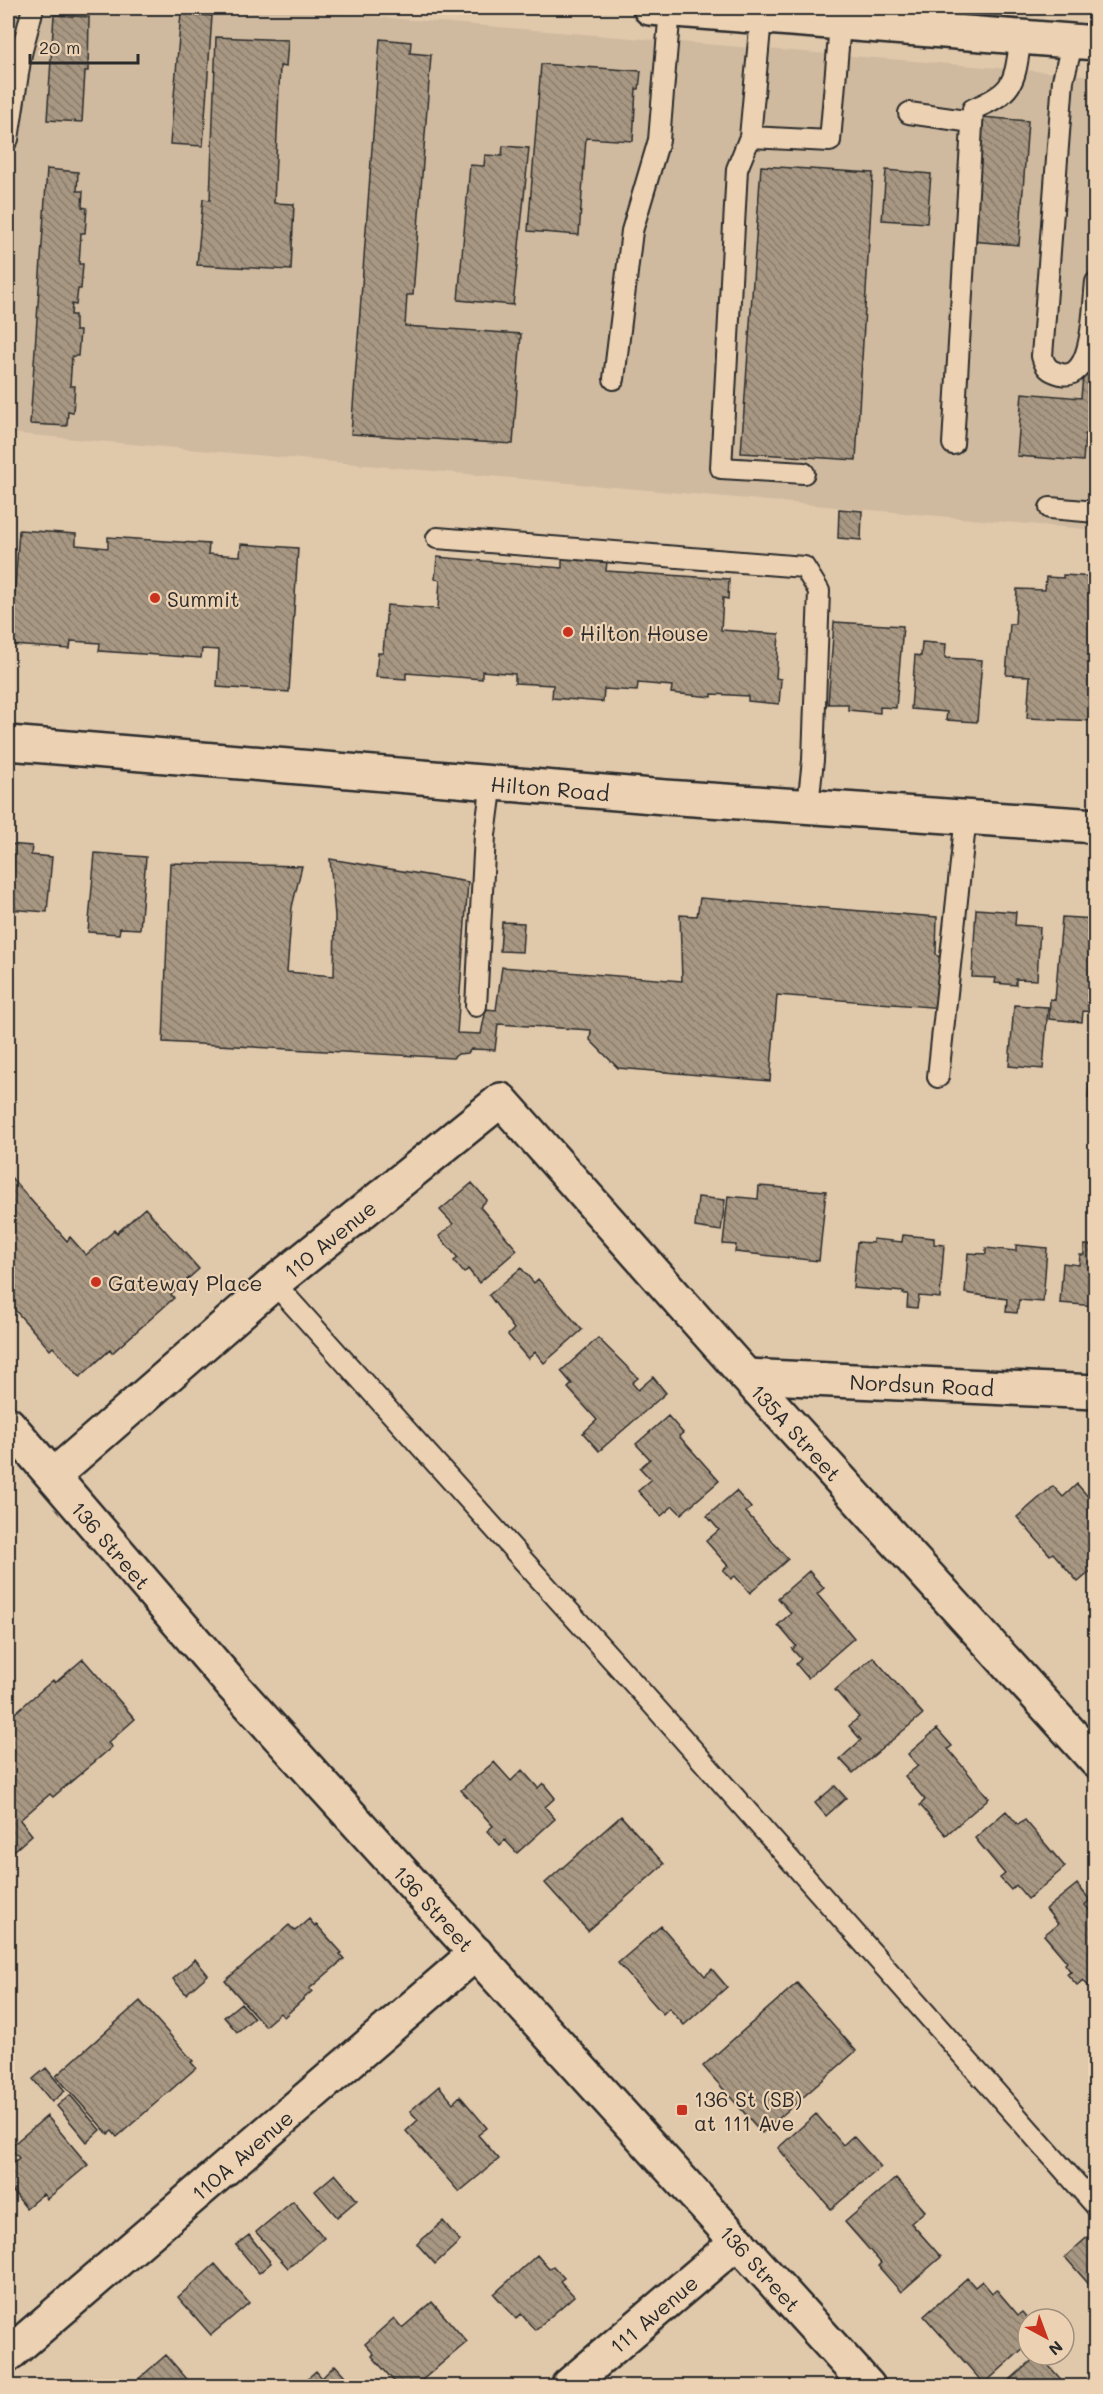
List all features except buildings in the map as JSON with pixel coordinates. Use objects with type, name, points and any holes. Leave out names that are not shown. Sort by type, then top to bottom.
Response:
[{"type":"street","points":[[660,8],[761,18],[1084,42]]},
{"type":"street","name":"Hilton Road","points":[[8,743],[665,796],[1095,826]]},
{"type":"street","name":"110 Avenue","points":[[54,1475],[274,1283],[501,1100]]},
{"type":"street","name":"135A Street","points":[[501,1100],[746,1376],[1095,1761]]},
{"type":"street","name":"Nordsun Road","points":[[746,1376],[1095,1392]]},
{"type":"street","name":"136 Street","points":[[8,1424],[234,1687],[868,2386]]},
{"type":"street","name":"110A Avenue","points":[[8,2355],[476,1953]]},
{"type":"street","name":"111 Avenue","points":[[568,2386],[738,2241]]},
{"type":"lane","points":[[8,139],[14,53],[33,8]]},
{"type":"lane","points":[[614,379],[632,231],[659,140],[660,8]]},
{"type":"lane","points":[[761,18],[750,137],[737,169],[722,468],[804,473]]},
{"type":"lane","points":[[750,137],[830,141],[840,24]]},
{"type":"lane","points":[[953,444],[973,109],[1006,92],[1014,77],[1021,37]]},
{"type":"lane","points":[[1084,42],[1063,80],[1042,356],[1045,366],[1052,372],[1065,375],[1076,371],[1088,351],[1095,282]]},
{"type":"lane","points":[[909,113],[972,122]]},
{"type":"lane","points":[[1050,508],[1095,512]]},
{"type":"lane","points":[[437,538],[804,567],[819,591],[813,760],[808,805]]},
{"type":"lane","points":[[476,1006],[485,835],[492,782]]},
{"type":"lane","points":[[938,1077],[966,816]]},
{"type":"lane","points":[[274,1283],[646,1697],[1095,2206]]},
{"type":"shaded area","points":[[8,8],[267,8],[1095,76],[1095,530],[8,433]]},
{"type":"place","name":"Summit","points":[[155,598]]},
{"type":"place","name":"Hilton House","points":[[568,632]]},
{"type":"place","name":"Gateway Place","points":[[96,1282]]},
{"type":"place","name":"136 St (SB) at 111 Ave","points":[[682,2110]]}]
